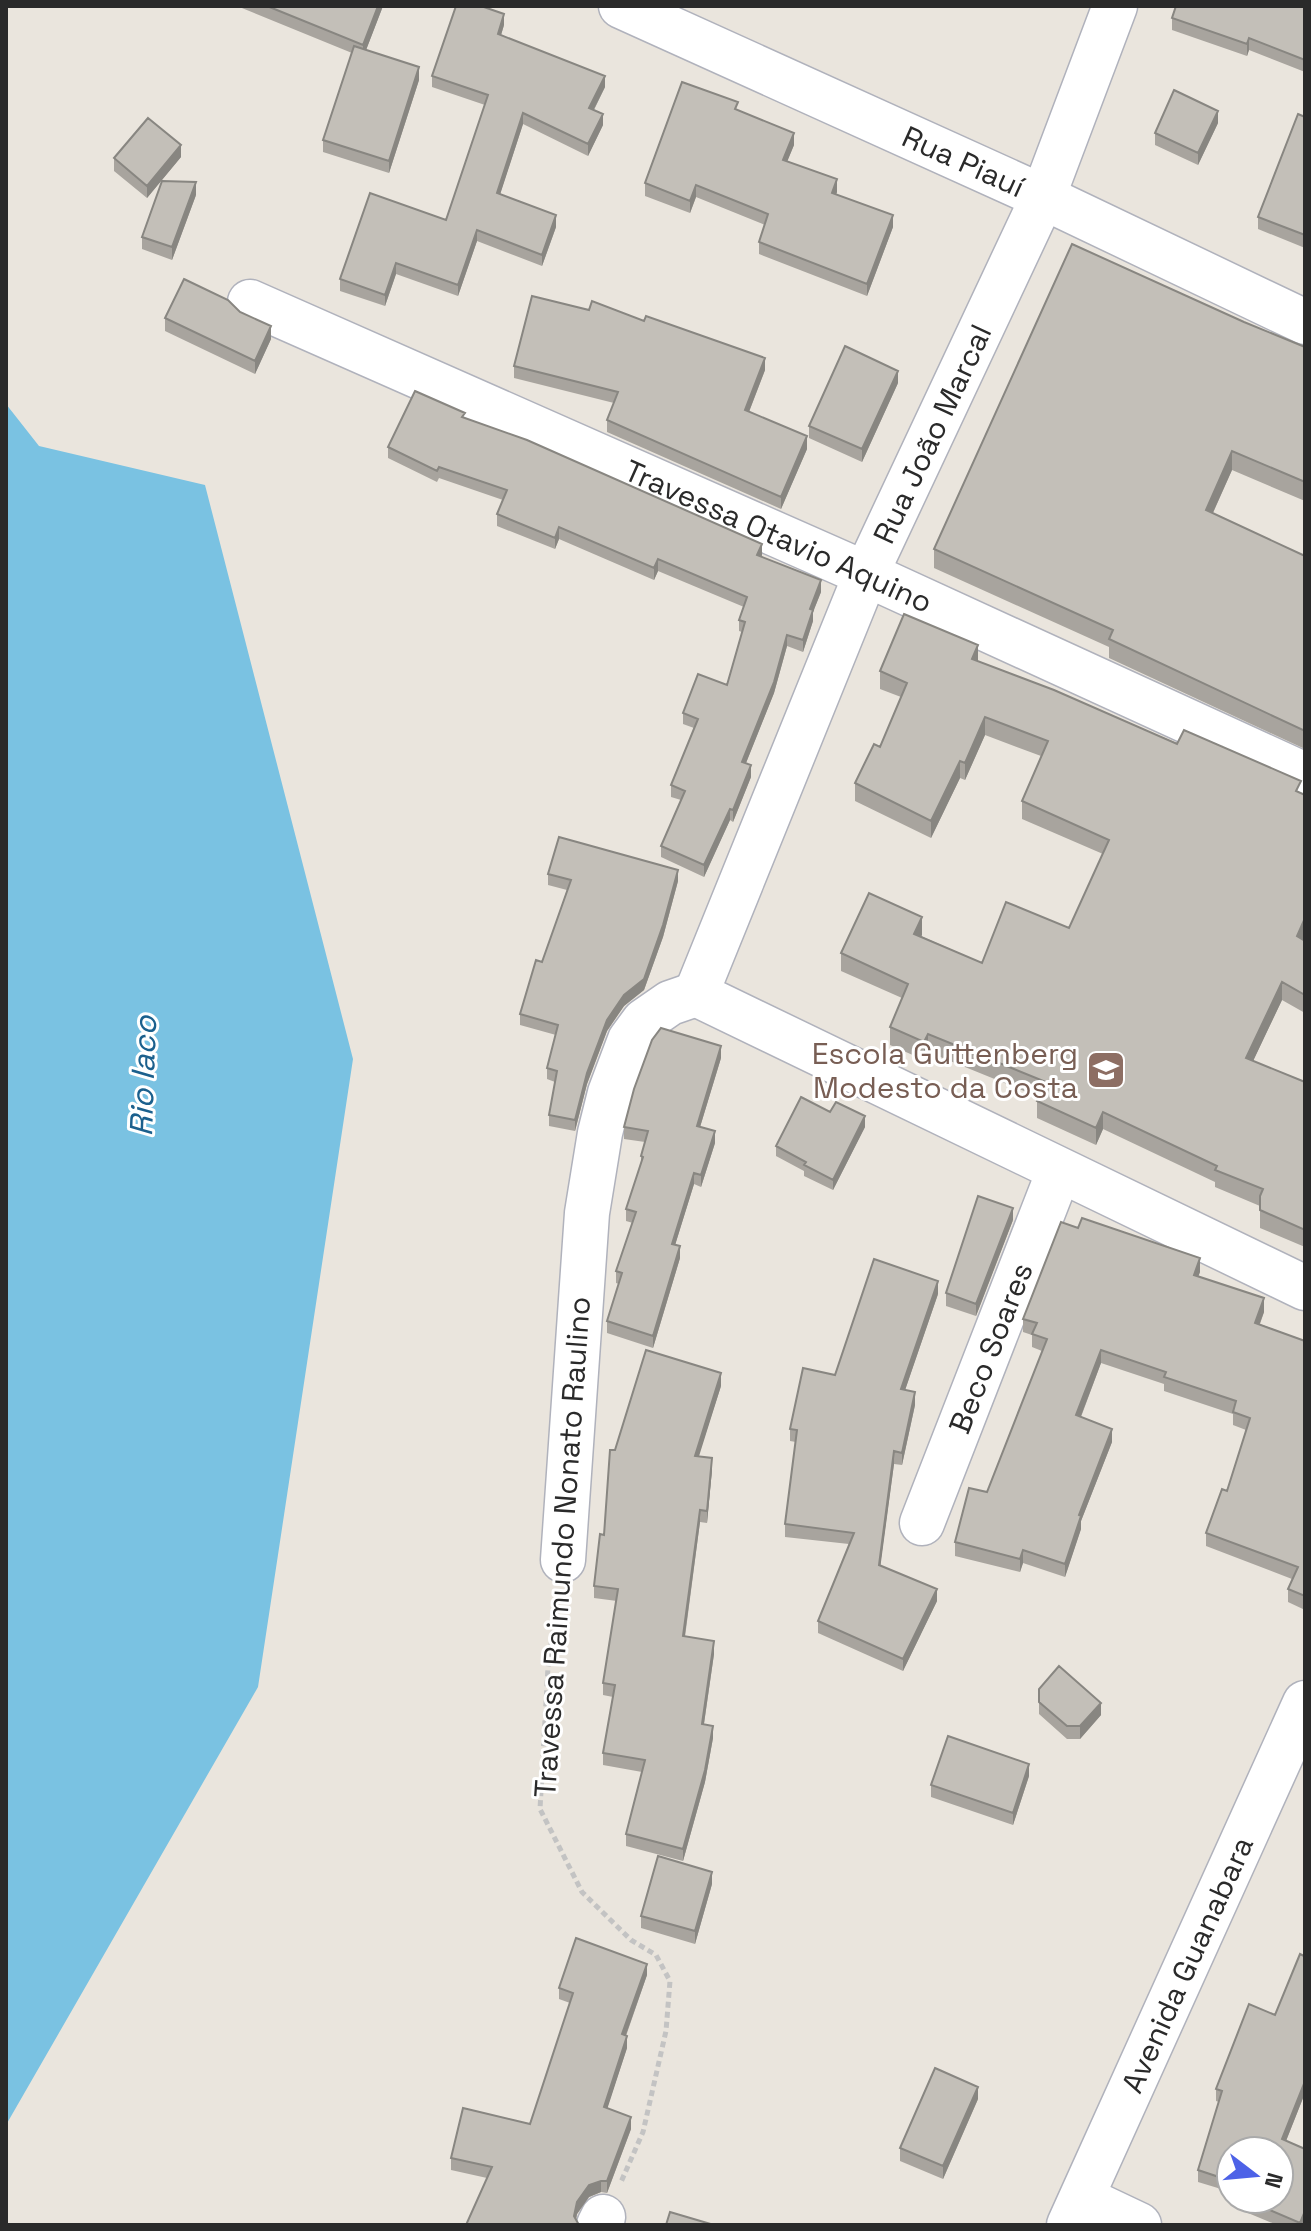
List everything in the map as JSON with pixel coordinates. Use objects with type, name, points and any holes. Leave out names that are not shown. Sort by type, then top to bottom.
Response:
[{"type":"street","name":"Rua Piauí","points":[[621,6],[1043,197],[1305,322]]},
{"type":"street","name":"Rua João Marcal","points":[[696,994],[866,574],[1043,197],[1115,6]]},
{"type":"street","name":"Travessa Otavio Aquino","points":[[250,302],[866,574],[1305,775]]},
{"type":"street","points":[[696,994],[1305,1288]]},
{"type":"street","name":"Travessa Raimundo Nonato Raulino","points":[[563,1560],[587,1213],[600,1133],[610,1093],[630,1040],[644,1021],[670,1003],[696,994]]},
{"type":"street","name":"Beco Soares","points":[[922,1523],[1059,1171]]},
{"type":"street","name":"Avenida Guanabara","points":[[1076,2212],[1305,1703]]},
{"type":"street","points":[[1076,2212],[1139,2225]]},
{"type":"path","name":"Travessa Raimundo Nonato Raulino","points":[[563,1560],[548,1667],[540,1809],[582,1892],[631,1940],[656,1955],[670,1981],[666,2031],[643,2132],[601,2221]]},
{"type":"water","name":"Rio Iaco","points":[[6,404],[39,446],[205,485],[353,1059],[258,1687],[6,2125]]},
{"type":"building","points":[[267,6],[378,6],[363,45]]},
{"type":"building","points":[[456,6],[481,6],[504,14],[498,34],[605,76],[589,108],[603,114],[588,144],[523,113],[497,193],[556,215],[542,255],[477,230],[458,285],[396,263],[385,295],[340,279],[370,193],[446,220],[488,95],[432,76]]},
{"type":"building","points":[[1176,6],[1305,6],[1305,60],[1249,38],[1247,44],[1172,18]]},
{"type":"building","points":[[354,46],[419,67],[389,161],[323,140]]},
{"type":"building","points":[[682,82],[738,102],[735,109],[794,133],[783,160],[837,179],[832,193],[893,215],[867,284],[759,242],[768,214],[696,185],[690,201],[645,183]]},
{"type":"building","points":[[1174,90],[1218,111],[1198,153],[1155,133]]},
{"type":"building","points":[[1298,114],[1305,117],[1305,235],[1258,217]]},
{"type":"building","points":[[148,118],[181,145],[147,186],[114,158]]},
{"type":"building","points":[[162,181],[196,182],[172,247],[142,237]]},
{"type":"building","points":[[1072,244],[1305,347],[1305,482],[1232,451],[1206,510],[1305,556],[1305,731],[1109,639],[1113,630],[934,549]]},
{"type":"building","points":[[184,279],[228,300],[240,312],[271,326],[255,361],[165,318]]},
{"type":"building","points":[[532,296],[589,310],[592,301],[644,321],[646,316],[765,358],[745,410],[807,436],[781,497],[607,420],[618,392],[514,366]]},
{"type":"building","points":[[845,346],[898,371],[862,449],[809,426]]},
{"type":"building","points":[[415,391],[465,413],[462,417],[527,440],[762,544],[757,555],[821,580],[803,640],[787,635],[774,682],[742,762],[751,765],[733,810],[730,809],[704,865],[661,846],[685,791],[671,785],[698,719],[683,713],[698,674],[727,685],[745,622],[739,620],[747,597],[658,559],[654,568],[559,527],[555,538],[497,514],[507,490],[439,467],[437,471],[388,447]]},
{"type":"building","points":[[904,614],[978,645],[972,659],[1054,690],[1177,744],[1184,730],[1301,781],[1296,791],[1305,795],[1305,918],[1297,936],[1305,941],[1305,995],[1282,982],[1246,1058],[1305,1082],[1305,1230],[1260,1210],[1263,1189],[1215,1170],[1217,1166],[1103,1112],[1096,1128],[1037,1101],[1046,1082],[928,1034],[924,1042],[890,1027],[908,984],[841,953],[869,893],[922,917],[914,934],[982,963],[1006,902],[1069,928],[1109,840],[1022,801],[1048,741],[985,717],[965,763],[960,761],[931,821],[855,783],[874,744],[880,747],[907,683],[880,671]]},
{"type":"building","points":[[559,837],[678,870],[644,979],[624,995],[607,1020],[587,1073],[575,1120],[549,1115],[557,1071],[547,1068],[558,1025],[520,1014],[536,960],[542,962],[571,880],[548,874]]},
{"type":"building","points":[[661,1028],[721,1046],[697,1126],[715,1131],[701,1175],[694,1173],[672,1244],[680,1246],[653,1336],[607,1321],[622,1273],[616,1271],[636,1212],[626,1209],[648,1131],[624,1127],[652,1040]]},
{"type":"building","points":[[801,1097],[830,1112],[836,1102],[865,1116],[833,1180],[776,1146]]},
{"type":"building","points":[[978,1196],[1013,1208],[976,1304],[946,1293]]},
{"type":"building","points":[[1082,1218],[1200,1258],[1194,1275],[1264,1298],[1255,1323],[1305,1341],[1305,1596],[1288,1589],[1298,1567],[1206,1533],[1222,1489],[1227,1491],[1250,1418],[1233,1412],[1236,1401],[1164,1377],[1166,1372],[1101,1350],[1076,1415],[1112,1429],[1079,1515],[1065,1564],[1023,1550],[1020,1559],[955,1542],[969,1488],[987,1492],[1047,1339],[1032,1334],[1037,1323],[1023,1319],[1061,1222],[1078,1228]]},
{"type":"building","points":[[874,1259],[938,1281],[901,1389],[915,1392],[902,1453],[894,1451],[879,1565],[937,1589],[903,1659],[818,1621],[854,1533],[785,1524],[797,1430],[790,1429],[803,1368],[835,1375]]},
{"type":"building","points":[[646,1350],[721,1373],[695,1456],[712,1458],[707,1511],[700,1510],[683,1636],[714,1641],[702,1724],[713,1726],[705,1770],[683,1849],[626,1834],[645,1760],[603,1753],[615,1685],[603,1683],[618,1589],[594,1586],[600,1534],[604,1535],[610,1450],[615,1450]]},
{"type":"building","points":[[1059,1666],[1101,1703],[1080,1726],[1067,1726],[1039,1702],[1039,1689]]},
{"type":"building","points":[[948,1736],[1029,1764],[1013,1813],[931,1785]]},
{"type":"building","points":[[658,1856],[712,1872],[695,1931],[641,1916]]},
{"type":"building","points":[[576,1938],[647,1964],[622,2034],[627,2036],[604,2107],[631,2117],[607,2181],[589,2185],[577,2202],[574,2216],[579,2225],[466,2225],[492,2167],[451,2158],[463,2108],[530,2124],[573,1993],[559,1988]]},
{"type":"building","points":[[1305,1953],[1305,2081],[1284,2135],[1215,2135],[1215,2176],[1198,2170],[1222,2091],[1216,2089],[1249,2004],[1275,2015],[1300,1954],[1304,1956]]},
{"type":"building","points":[[935,2068],[978,2087],[943,2166],[900,2148]]},
{"type":"building","points":[[1295,2145],[1305,2149],[1305,2211],[1300,2223],[1281,2215],[1295,2215]]},
{"type":"building","points":[[670,2212],[714,2225],[666,2225]]},
{"type":"place","name":"Escola Guttenberg Modesto da Costa","points":[[1106,1070]]}]
